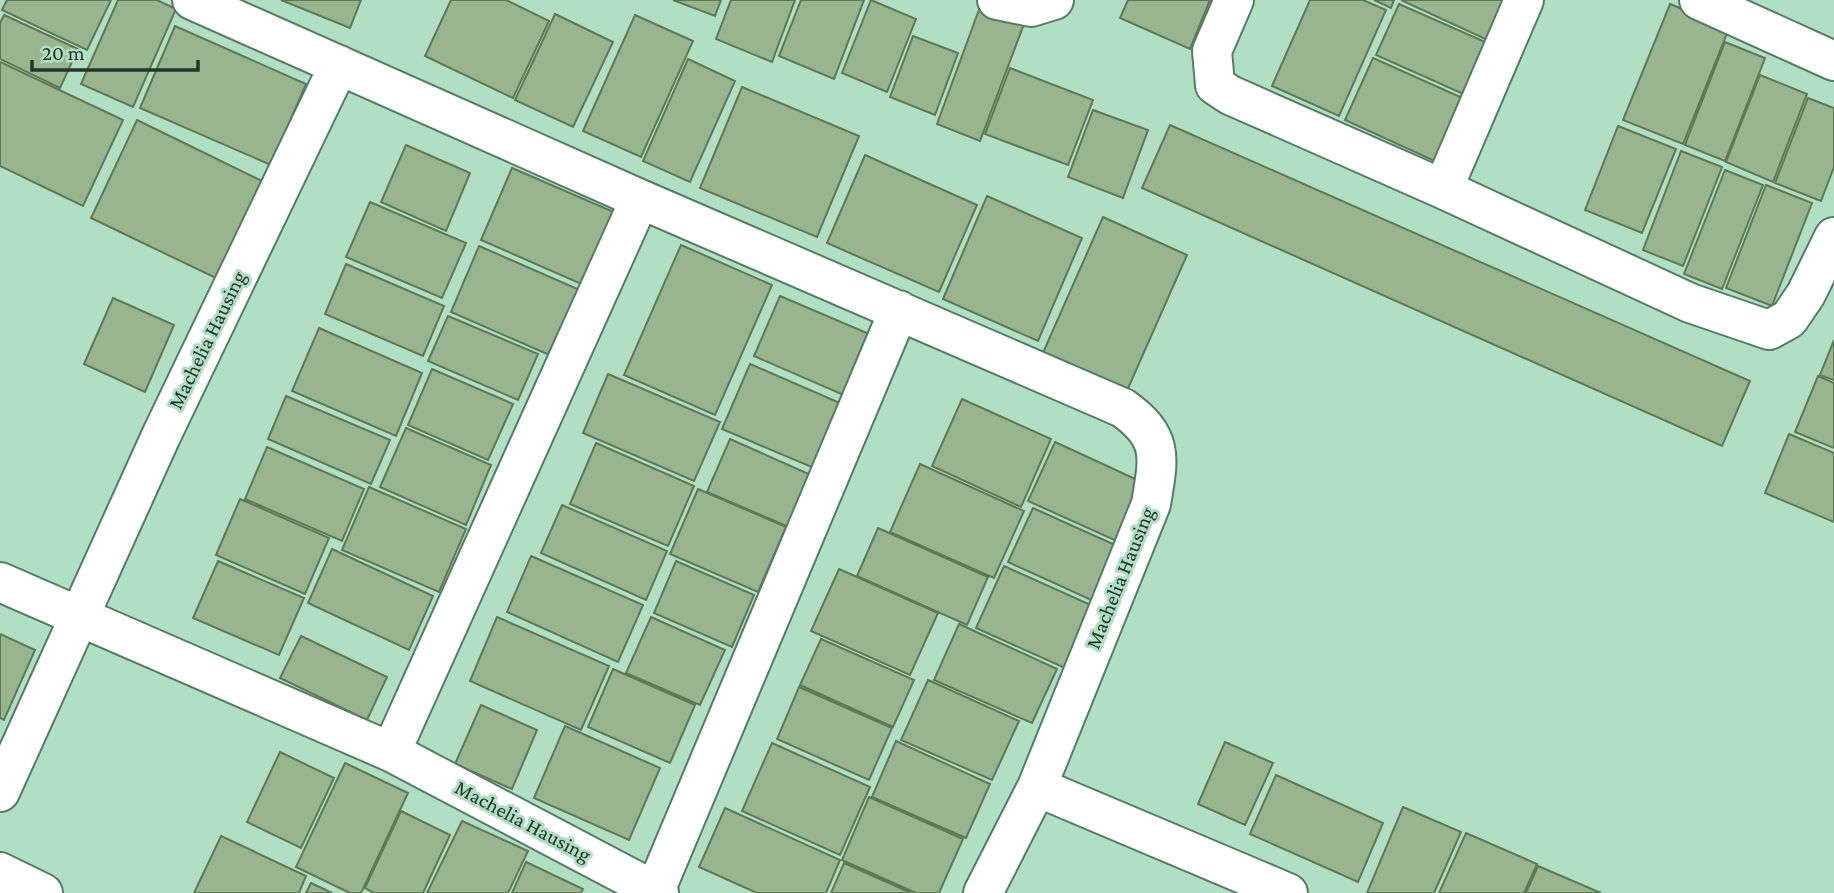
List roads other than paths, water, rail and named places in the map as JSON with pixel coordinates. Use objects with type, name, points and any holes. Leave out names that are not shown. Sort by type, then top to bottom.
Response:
[{"type":"street","name":"Machelia Hausing","points":[[192,0],[640,199],[1123,408],[1146,424],[1155,447],[1157,469],[1151,504],[1037,787],[983,893]]},
{"type":"street","points":[[997,0],[1031,7],[1054,0]]},
{"type":"street","points":[[1234,0],[1212,51],[1215,86],[1690,303],[1769,330],[1789,319],[1795,311],[1834,237]]},
{"type":"street","points":[[1443,189],[1524,0]]},
{"type":"street","points":[[1699,0],[1834,61]]},
{"type":"street","name":"Machelia Hausing","points":[[0,792],[167,424],[339,65]]},
{"type":"street","points":[[391,752],[640,199]]},
{"type":"street","name":"Machelia Hausing","points":[[0,582],[391,752],[657,892],[899,310]]},
{"type":"street","points":[[1037,787],[1288,893]]},
{"type":"street","points":[[0,872],[43,893]]}]
